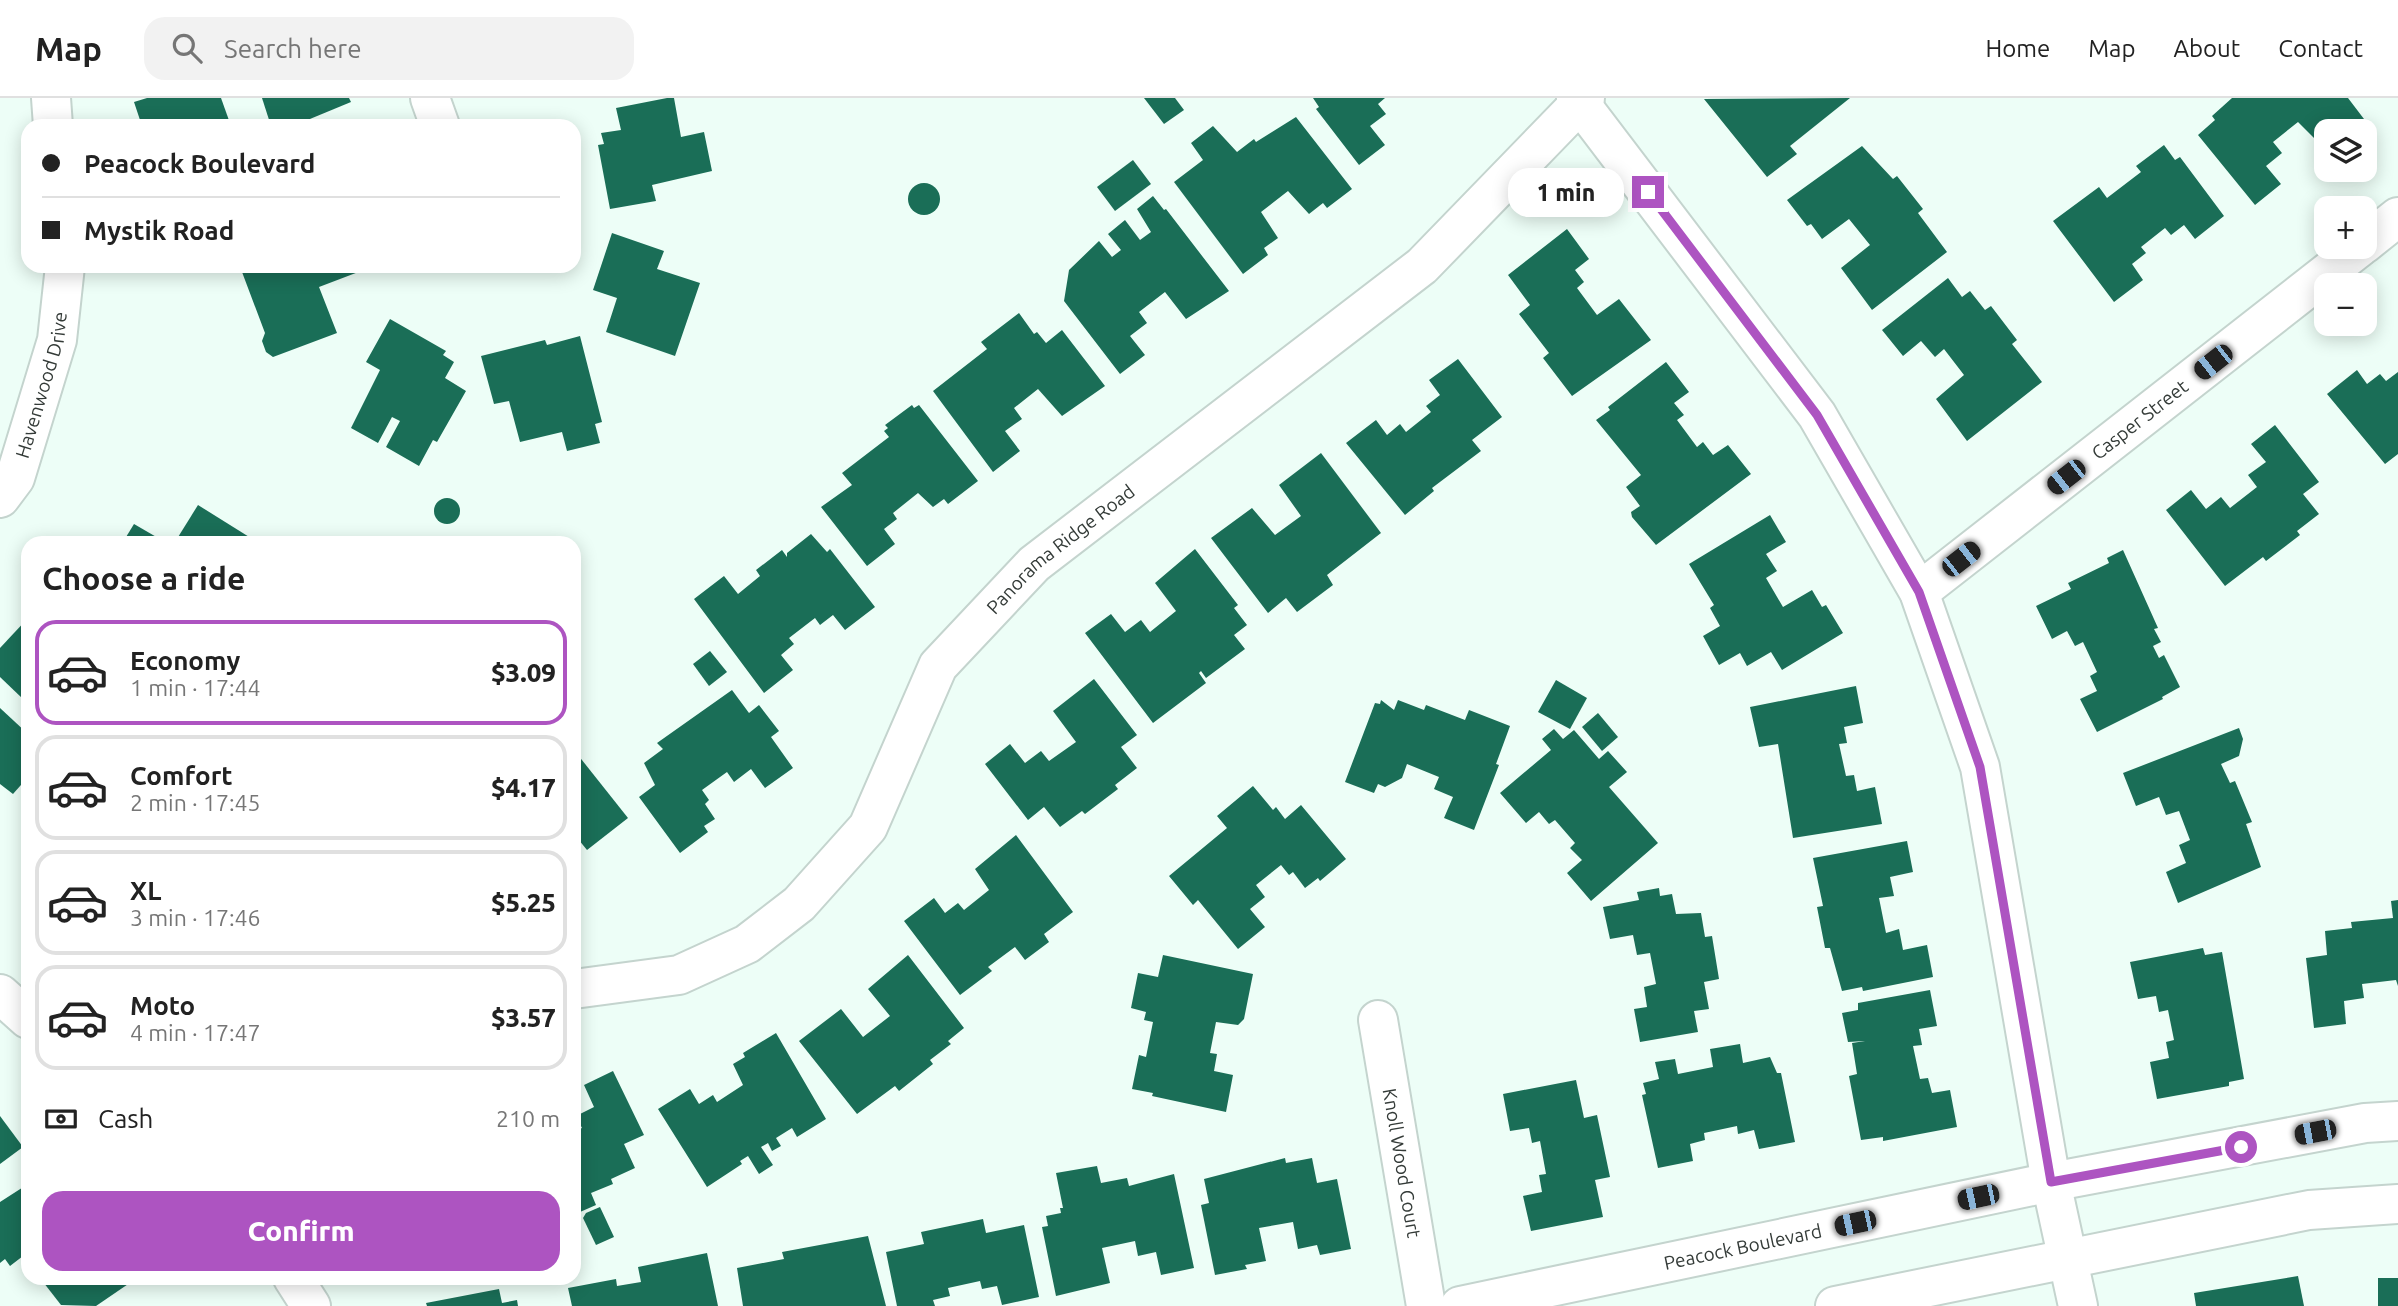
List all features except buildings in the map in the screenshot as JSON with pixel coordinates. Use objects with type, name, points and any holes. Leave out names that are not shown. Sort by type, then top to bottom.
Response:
[{"type":"street","points":[[51,98],[52,119]]},
{"type":"street","points":[[430,98],[438,119]]},
{"type":"street","points":[[1580,100],[1817,415],[1919,592],[1980,767],[2051,1182],[2078,1306]]},
{"type":"street","name":"Panorama Ridge Road","points":[[581,988],[679,975],[747,944],[799,904],[868,827],[939,666],[1034,564],[1422,266],[1580,100]]},
{"type":"street","name":"Casper Street","points":[[2377,233],[2398,217]]},
{"type":"street","name":"Casper Street","points":[[1919,592],[2344,259]]},
{"type":"street","name":"Havenwood Drive","points":[[0,498],[15,478],[57,340],[64,273]]},
{"type":"street","points":[[0,994],[21,1013]]},
{"type":"street","name":"Knoll Wood Court","points":[[1378,1020],[1426,1306]]},
{"type":"street","name":"Peacock Boulevard","points":[[1460,1306],[2051,1182],[2365,1123],[2398,1121]]},
{"type":"street","points":[[1835,1306],[2309,1210],[2398,1204]]},
{"type":"street","points":[[298,1285],[311,1306]]},
{"type":"route","points":[[1648,192],[1817,415],[1919,592],[1980,767],[2051,1182],[2241,1147]]}]
